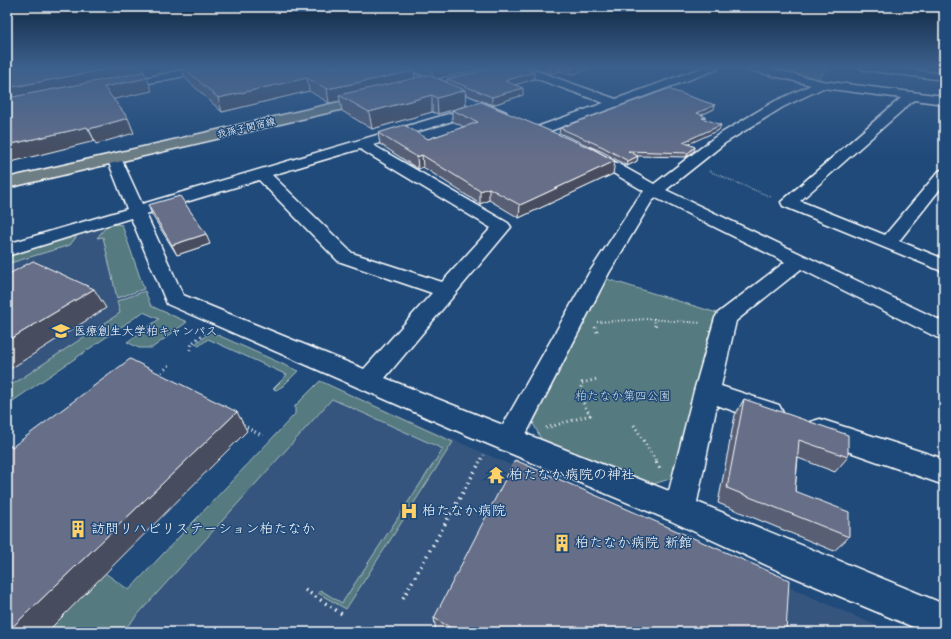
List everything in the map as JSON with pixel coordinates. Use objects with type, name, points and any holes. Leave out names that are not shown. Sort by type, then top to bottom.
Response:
[{"type":"main road","name":"我孫子関宿線","points":[[7,183],[381,97]]},
{"type":"street","points":[[458,97],[597,156],[655,191],[944,331]]},
{"type":"street","points":[[599,97],[616,103]]},
{"type":"street","points":[[527,126],[616,103],[633,97]]},
{"type":"street","points":[[509,439],[599,273],[646,198],[720,140],[779,104],[794,97]]},
{"type":"street","points":[[910,97],[789,202],[944,266]]},
{"type":"street","points":[[918,97],[944,100]]},
{"type":"street","points":[[7,250],[481,107]]},
{"type":"street","points":[[362,144],[502,226],[368,381]]},
{"type":"street","points":[[114,158],[174,299],[480,428],[680,510],[935,623]]},
{"type":"street","points":[[262,174],[345,257],[447,291]]},
{"type":"street","points":[[888,243],[944,174]]},
{"type":"street","points":[[680,510],[707,391],[726,318],[799,261]]},
{"type":"street","points":[[707,391],[944,472]]},
{"type":"path","points":[[690,163],[779,200],[789,202]]},
{"type":"path","points":[[575,317],[593,322],[621,318],[654,318],[724,327]]},
{"type":"path","points":[[654,318],[655,328]]},
{"type":"path","points":[[190,350],[192,343],[208,331]]},
{"type":"path","points":[[153,378],[170,365]]},
{"type":"path","points":[[509,439],[590,415],[579,395],[582,383],[597,379]]},
{"type":"path","points":[[236,422],[263,436]]},
{"type":"path","points":[[634,425],[661,471]]},
{"type":"path","points":[[403,598],[485,453]]},
{"type":"path","points":[[305,590],[342,614]]},
{"type":"shaded area","name":"医療創生大学柏キャンパス","points":[[109,223],[122,225],[151,306],[7,405],[7,255]]},
{"type":"shaded area","name":"柏たなか病院","points":[[320,381],[875,625],[880,632],[90,632],[295,414],[295,406]]},
{"type":"green space","points":[[109,223],[122,225],[144,289],[117,298],[103,237],[97,238]]},
{"type":"green space","points":[[80,232],[70,245],[7,264],[7,255]]},
{"type":"green space","name":"柏たなか第四公園","points":[[607,279],[717,313],[673,478],[650,485],[541,439],[532,421]]},
{"type":"green space","points":[[145,291],[151,306],[187,322],[152,348],[139,348],[127,342],[159,319],[143,312],[7,405],[7,388],[120,313],[117,301]]},
{"type":"green space","points":[[211,332],[298,371],[283,386],[276,390],[273,389],[287,375],[208,339],[199,346],[195,344]]},
{"type":"green space","points":[[320,381],[453,442],[346,609],[318,593],[320,590],[342,603],[443,449],[332,399],[122,632],[47,632],[105,573],[129,590],[295,414],[295,406]]},
{"type":"building","points":[[112,97],[128,118],[89,129],[87,127],[7,145],[7,98]]},
{"type":"building","points":[[342,97],[425,97],[369,112]]},
{"type":"building","points":[[646,97],[691,97],[715,105],[697,113],[706,117],[702,118],[721,125],[683,142],[695,147],[688,153],[628,151],[638,156],[628,161],[603,147],[560,128]]},
{"type":"building","points":[[481,102],[593,149],[615,161],[520,205],[489,188],[480,191],[422,155],[417,157],[378,133],[404,125],[428,139],[478,122],[452,110]]},
{"type":"building","points":[[180,196],[206,234],[172,245],[148,205]]},
{"type":"building","points":[[33,261],[94,289],[7,341],[7,275]]},
{"type":"building","name":"訪問リハビリステーション柏たなか","points":[[130,359],[237,412],[7,632],[7,443],[12,447]]},
{"type":"building","points":[[744,399],[848,435],[848,457],[799,440],[795,491],[849,512],[849,537],[727,488]]},
{"type":"building","name":"柏たなか病院 新館","points":[[515,460],[789,580],[786,632],[458,632],[434,618]]},
{"type":"place","name":"医療創生大学柏キャンパス","points":[[61,331]]},
{"type":"place","name":"柏たなか病院の神社","points":[[496,475]]},
{"type":"place","name":"柏たなか病院","points":[[409,511]]},
{"type":"place","name":"訪問リハビリステーション柏たなか","points":[[78,529]]},
{"type":"place","name":"柏たなか病院 新館","points":[[562,543]]}]
